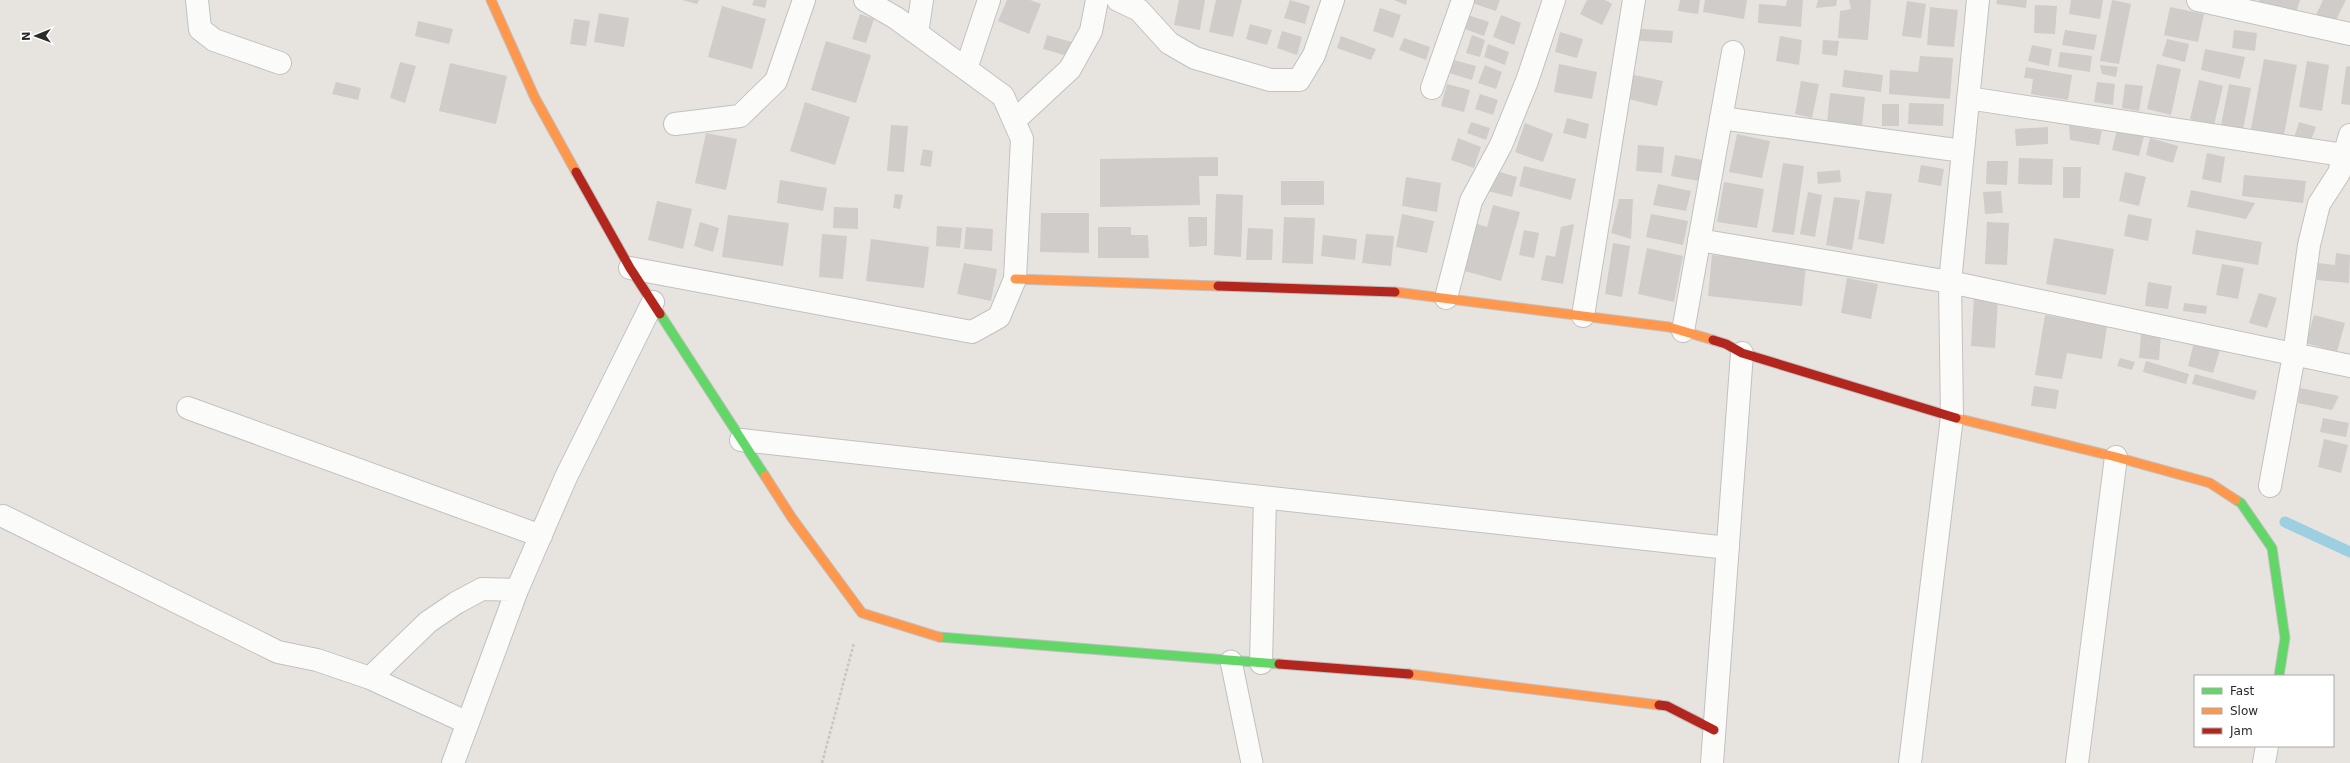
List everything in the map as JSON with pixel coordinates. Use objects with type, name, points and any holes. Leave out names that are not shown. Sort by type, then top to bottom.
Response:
[{"type":"street","points":[[197,0],[200,29],[214,40],[280,63]]},
{"type":"street","points":[[491,0],[535,98],[630,268],[792,518],[862,613],[937,637],[1429,676],[1666,706],[1714,730]]},
{"type":"street","points":[[675,124],[740,116],[776,81],[804,0]]},
{"type":"street","points":[[630,268],[972,332],[999,317],[1015,279],[1022,139],[1003,96],[917,33],[865,0]]},
{"type":"street","points":[[917,33],[922,0]]},
{"type":"street","points":[[966,69],[989,0]]},
{"type":"street","points":[[1014,121],[1070,69],[1091,32],[1097,0]]},
{"type":"street","points":[[1118,0],[1139,10],[1169,43],[1195,58],[1270,80],[1299,80],[1314,55],[1333,0]]},
{"type":"street","points":[[1432,88],[1463,0]]},
{"type":"street","points":[[1446,298],[1471,201],[1501,146],[1527,81],[1554,0]]},
{"type":"street","points":[[1583,316],[1634,0]]},
{"type":"street","points":[[1910,763],[1952,417],[1950,282],[1978,0]]},
{"type":"street","points":[[2198,0],[2350,34]]},
{"type":"street","points":[[1683,331],[1733,52]]},
{"type":"street","points":[[1968,98],[2349,148],[2339,173],[2320,204],[2309,245],[2294,354],[2270,486]]},
{"type":"street","points":[[1721,118],[1963,151]]},
{"type":"street","points":[[1699,240],[1950,282],[2350,366]]},
{"type":"street","points":[[1015,279],[1394,292],[1669,327],[1726,344],[1742,353],[1952,417],[2116,457],[2210,483],[2241,503],[2272,548],[2285,638],[2279,675]]},
{"type":"street","points":[[453,763],[517,590],[566,477],[653,302]]},
{"type":"street","points":[[1712,763],[1742,353]]},
{"type":"street","points":[[188,408],[541,536]]},
{"type":"street","points":[[741,440],[1728,548]]},
{"type":"street","points":[[2077,763],[2116,457]]},
{"type":"street","points":[[1261,663],[1265,498]]},
{"type":"street","points":[[3,516],[278,652],[317,660],[370,678],[468,722]]},
{"type":"street","points":[[370,678],[428,622],[456,603],[482,589],[517,590]]},
{"type":"street","points":[[2264,763],[2267,747]]},
{"type":"lane","points":[[1230,661],[1252,763]]},
{"type":"path","points":[[822,763],[862,613]]},
{"type":"building","points":[[682,0],[699,0],[697,4]]},
{"type":"building","points":[[754,0],[767,0],[765,8],[752,5]]},
{"type":"building","points":[[1007,0],[1030,0],[1041,4],[1029,34],[998,21]]},
{"type":"building","points":[[1179,0],[1205,0],[1200,30],[1174,25]]},
{"type":"building","points":[[1216,0],[1242,0],[1233,37],[1209,32]]},
{"type":"building","points":[[1290,0],[1310,6],[1305,24],[1284,18]]},
{"type":"building","points":[[1394,0],[1407,0],[1406,5]]},
{"type":"building","points":[[1470,0],[1500,0],[1496,11],[1469,2]]},
{"type":"building","points":[[1587,0],[1605,0],[1612,4],[1602,25],[1580,14]]},
{"type":"building","points":[[1680,0],[1700,0],[1698,14],[1678,11]]},
{"type":"building","points":[[1705,0],[1747,0],[1744,19],[1703,12]]},
{"type":"building","points":[[1787,0],[1803,0],[1801,27],[1758,23],[1759,4],[1786,6]]},
{"type":"building","points":[[1818,0],[1837,0],[1836,6],[1816,8]]},
{"type":"building","points":[[1849,0],[1871,0],[1868,40],[1838,38],[1840,11],[1851,9]]},
{"type":"building","points":[[1997,0],[2027,0],[2026,8],[1996,4]]},
{"type":"building","points":[[2071,0],[2103,0],[2100,19],[2069,14]]},
{"type":"building","points":[[2112,0],[2131,4],[2119,64],[2100,61]]},
{"type":"building","points":[[2259,0],[2300,0],[2296,13],[2259,3]]},
{"type":"building","points":[[2323,0],[2346,0],[2332,28],[2314,19]]},
{"type":"building","points":[[1907,1],[1926,4],[1921,38],[1902,36]]},
{"type":"building","points":[[2035,5],[2057,6],[2055,34],[2034,33]]},
{"type":"building","points":[[722,6],[766,19],[752,69],[708,57]]},
{"type":"building","points":[[1930,7],[1958,10],[1954,47],[1927,45]]},
{"type":"building","points":[[2170,7],[2204,14],[2198,42],[2164,35]]},
{"type":"building","points":[[1380,8],[1401,15],[1393,38],[1373,31]]},
{"type":"building","points":[[599,13],[629,18],[624,47],[594,42]]},
{"type":"building","points":[[1462,13],[1489,22],[1484,36],[1457,26]]},
{"type":"building","points":[[860,14],[874,19],[866,43],[852,39]]},
{"type":"building","points":[[1501,15],[1521,23],[1514,45],[1493,37]]},
{"type":"building","points":[[574,19],[590,21],[586,46],[570,44]]},
{"type":"building","points":[[418,21],[453,29],[449,44],[415,36]]},
{"type":"building","points":[[1250,24],[1272,30],[1267,45],[1246,39]]},
{"type":"building","points":[[1630,28],[1673,31],[1672,43],[1629,40]]},
{"type":"building","points":[[2065,30],[2097,35],[2094,50],[2062,45]]},
{"type":"building","points":[[2234,30],[2257,33],[2255,51],[2232,48]]},
{"type":"building","points":[[1282,31],[1302,37],[1297,55],[1277,48]]},
{"type":"building","points":[[1560,32],[1583,39],[1577,58],[1555,52]]},
{"type":"building","points":[[1047,35],[1075,43],[1071,57],[1043,49]]},
{"type":"building","points":[[1472,35],[1485,40],[1480,57],[1466,53]]},
{"type":"building","points":[[1341,36],[1376,49],[1371,60],[1337,48]]},
{"type":"building","points":[[1780,36],[1802,40],[1799,65],[1776,61]]},
{"type":"building","points":[[1404,38],[1430,47],[1426,60],[1399,50]]},
{"type":"building","points":[[2167,39],[2189,44],[2185,62],[2162,56]]},
{"type":"building","points":[[1823,40],[1839,41],[1837,56],[1822,54]]},
{"type":"building","points":[[826,41],[871,55],[856,103],[811,90]]},
{"type":"building","points":[[1488,44],[1509,52],[1505,65],[1484,57]]},
{"type":"building","points":[[2032,45],[2052,49],[2049,66],[2028,61]]},
{"type":"building","points":[[2205,49],[2245,57],[2240,79],[2201,70]]},
{"type":"building","points":[[2060,52],[2092,56],[2090,72],[2058,67]]},
{"type":"building","points":[[1920,56],[1953,58],[1950,99],[1889,94],[1890,70],[1918,72]]},
{"type":"building","points":[[1450,59],[1476,66],[1472,80],[1446,72]]},
{"type":"building","points":[[2264,59],[2297,65],[2283,140],[2250,134]]},
{"type":"building","points":[[2307,61],[2329,65],[2322,111],[2299,107]]},
{"type":"building","points":[[400,62],[416,66],[405,103],[390,98]]},
{"type":"building","points":[[450,63],[507,76],[496,124],[439,111]]},
{"type":"building","points":[[1559,64],[1597,72],[1592,99],[1554,92]]},
{"type":"building","points":[[2157,64],[2181,69],[2171,115],[2147,109]]},
{"type":"building","points":[[1485,65],[1502,72],[1496,89],[1478,83]]},
{"type":"building","points":[[2100,65],[2118,67],[2116,77],[2102,74]]},
{"type":"building","points":[[2350,66],[2350,105],[2341,104],[2346,67]]},
{"type":"building","points":[[2026,67],[2072,75],[2068,100],[2031,94],[2033,79],[2024,78]]},
{"type":"building","points":[[1844,70],[1883,75],[1881,92],[1842,87]]},
{"type":"building","points":[[1629,74],[1663,81],[1657,106],[1624,98]]},
{"type":"building","points":[[2199,80],[2223,86],[2214,125],[2190,119]]},
{"type":"building","points":[[1801,81],[1819,84],[1812,118],[1795,114]]},
{"type":"building","points":[[336,82],[361,88],[358,100],[332,94]]},
{"type":"building","points":[[2097,82],[2115,84],[2113,105],[2094,102]]},
{"type":"building","points":[[1447,84],[1470,90],[1464,112],[1441,106]]},
{"type":"building","points":[[2125,84],[2143,86],[2139,111],[2122,108]]},
{"type":"building","points":[[2229,84],[2251,88],[2242,135],[2220,130]]},
{"type":"building","points":[[1830,93],[1865,97],[1862,126],[1827,123]]},
{"type":"building","points":[[1480,94],[1498,100],[1493,115],[1475,109]]},
{"type":"building","points":[[805,102],[850,117],[835,165],[790,151]]},
{"type":"building","points":[[1909,103],[1944,104],[1943,126],[1908,124]]},
{"type":"building","points":[[1882,104],[1899,104],[1899,126],[1882,126]]},
{"type":"building","points":[[1567,118],[1589,124],[1586,139],[1563,133]]},
{"type":"building","points":[[1471,122],[1490,128],[1486,140],[1467,133]]},
{"type":"building","points":[[2299,122],[2316,127],[2310,143],[2294,138]]},
{"type":"building","points":[[1525,123],[1553,134],[1543,162],[1515,152]]},
{"type":"building","points":[[891,125],[908,126],[904,172],[887,171]]},
{"type":"building","points":[[2069,125],[2102,131],[2099,145],[2070,140]]},
{"type":"building","points":[[2048,127],[2048,144],[2016,146],[2015,129]]},
{"type":"building","points":[[2117,130],[2144,136],[2139,156],[2112,150]]},
{"type":"building","points":[[706,133],[737,139],[726,190],[695,183]]},
{"type":"building","points":[[1737,134],[1770,141],[1762,178],[1729,172]]},
{"type":"building","points":[[1458,138],[1481,147],[1474,168],[1451,160]]},
{"type":"building","points":[[2150,138],[2178,146],[2173,163],[2146,155]]},
{"type":"building","points":[[1638,145],[1664,147],[1662,173],[1636,171]]},
{"type":"building","points":[[923,149],[933,151],[931,167],[920,165]]},
{"type":"building","points":[[2207,153],[2225,157],[2221,183],[2202,179]]},
{"type":"building","points":[[1675,155],[1703,160],[1699,181],[1671,176]]},
{"type":"building","points":[[1218,157],[1218,176],[1199,176],[1200,205],[1100,207],[1100,159]]},
{"type":"building","points":[[2019,158],[2053,159],[2052,185],[2018,184]]},
{"type":"building","points":[[1987,161],[2008,161],[2007,185],[1986,184]]},
{"type":"building","points":[[1783,163],[1804,166],[1794,235],[1772,232]]},
{"type":"building","points":[[1921,165],[1944,169],[1941,186],[1918,182]]},
{"type":"building","points":[[1524,166],[1576,179],[1571,200],[1519,186]]},
{"type":"building","points":[[2063,167],[2081,167],[2080,198],[2063,198]]},
{"type":"building","points":[[1493,170],[1517,177],[1512,197],[1488,191]]},
{"type":"building","points":[[1840,170],[1841,182],[1818,184],[1817,172]]},
{"type":"building","points":[[2125,172],[2146,177],[2139,206],[2119,201]]},
{"type":"building","points":[[2244,175],[2306,181],[2303,203],[2242,196]]},
{"type":"building","points":[[1406,177],[1441,183],[1437,212],[1402,206]]},
{"type":"building","points":[[780,180],[827,188],[823,211],[777,203]]},
{"type":"building","points":[[1281,181],[1324,181],[1324,205],[1281,205]]},
{"type":"building","points":[[1724,182],[1764,189],[1757,228],[1717,222]]},
{"type":"building","points":[[1658,184],[1691,191],[1686,211],[1653,205]]},
{"type":"building","points":[[2191,190],[2255,203],[2246,219],[2187,207]]},
{"type":"building","points":[[1866,191],[1892,194],[1884,244],[1858,239]]},
{"type":"building","points":[[2001,191],[2003,213],[1985,214],[1983,192]]},
{"type":"building","points":[[1808,192],[1822,195],[1815,237],[1800,234]]},
{"type":"building","points":[[895,194],[903,195],[900,209],[893,208]]},
{"type":"building","points":[[1216,194],[1243,195],[1241,257],[1214,255]]},
{"type":"building","points":[[1834,197],[1860,200],[1852,250],[1826,245]]},
{"type":"building","points":[[1619,199],[1633,199],[1631,239],[1611,233]]},
{"type":"building","points":[[657,201],[692,209],[683,249],[648,240]]},
{"type":"building","points":[[1493,205],[1520,212],[1501,281],[1461,270],[1474,223],[1487,227]]},
{"type":"building","points":[[834,207],[858,208],[858,229],[833,228]]},
{"type":"building","points":[[1041,213],[1089,213],[1089,253],[1040,252]]},
{"type":"building","points":[[1402,214],[1434,221],[1427,253],[1396,247]]},
{"type":"building","points":[[1651,214],[1688,221],[1683,245],[1646,237]]},
{"type":"building","points":[[2128,214],[2152,219],[2148,241],[2124,236]]},
{"type":"building","points":[[728,215],[789,223],[783,266],[722,257]]},
{"type":"building","points":[[1188,217],[1207,217],[1207,246],[1189,247]]},
{"type":"building","points":[[1284,217],[1315,218],[1313,264],[1282,263]]},
{"type":"building","points":[[700,222],[719,228],[713,252],[694,246]]},
{"type":"building","points":[[1987,222],[2009,223],[2007,265],[1985,264]]},
{"type":"building","points":[[1574,224],[1563,284],[1541,280],[1546,255],[1555,257],[1561,227]]},
{"type":"building","points":[[937,226],[962,228],[960,248],[936,246]]},
{"type":"building","points":[[966,227],[993,229],[992,251],[964,249]]},
{"type":"building","points":[[1098,227],[1131,227],[1131,235],[1148,235],[1149,258],[1098,258]]},
{"type":"building","points":[[1248,228],[1273,229],[1272,260],[1246,260]]},
{"type":"building","points":[[1524,230],[1539,233],[1534,258],[1519,255]]},
{"type":"building","points":[[2196,230],[2262,242],[2258,265],[2192,254]]},
{"type":"building","points":[[822,234],[847,236],[843,279],[819,277]]},
{"type":"building","points":[[1366,234],[1394,236],[1391,266],[1362,263]]},
{"type":"building","points":[[1323,235],[1357,239],[1355,260],[1321,256]]},
{"type":"building","points":[[2054,238],[2114,249],[2106,295],[2046,284]]},
{"type":"building","points":[[871,239],[929,247],[924,288],[866,281]]},
{"type":"building","points":[[1613,243],[1630,246],[1622,297],[1605,294]]},
{"type":"building","points":[[1647,248],[1683,256],[1674,302],[1638,294]]},
{"type":"building","points":[[2336,253],[2350,255],[2349,283],[2317,280],[2318,263],[2335,265]]},
{"type":"building","points":[[1712,255],[1806,265],[1802,306],[1708,296]]},
{"type":"building","points":[[964,263],[997,269],[991,301],[957,294]]},
{"type":"building","points":[[2222,264],[2244,268],[2238,299],[2216,295]]},
{"type":"building","points":[[1847,278],[1878,284],[1871,319],[1841,313]]},
{"type":"building","points":[[2148,282],[2172,286],[2168,309],[2145,306]]},
{"type":"building","points":[[2259,293],[2277,298],[2267,328],[2249,323]]},
{"type":"building","points":[[1974,297],[1998,299],[1995,348],[1971,346]]},
{"type":"building","points":[[2184,303],[2207,306],[2206,314],[2183,311]]},
{"type":"building","points":[[2045,315],[2107,326],[2102,359],[2067,353],[2062,379],[2035,375]]},
{"type":"building","points":[[2314,315],[2345,323],[2337,352],[2306,343]]},
{"type":"building","points":[[2141,333],[2161,334],[2159,360],[2139,358]]},
{"type":"building","points":[[2194,342],[2220,350],[2213,373],[2188,366]]},
{"type":"building","points":[[2120,358],[2135,362],[2132,370],[2117,366]]},
{"type":"building","points":[[2146,361],[2189,374],[2186,384],[2143,372]]},
{"type":"building","points":[[2195,374],[2257,391],[2254,400],[2192,384]]},
{"type":"building","points":[[2034,386],[2059,390],[2056,409],[2031,406]]},
{"type":"building","points":[[2300,388],[2339,396],[2332,410],[2298,403]]},
{"type":"building","points":[[2323,418],[2349,423],[2346,437],[2320,432]]},
{"type":"building","points":[[2324,439],[2348,445],[2341,473],[2318,467]]},
{"type":"waterway","points":[[2285,522],[2350,552]]},
{"type":"traffic: fast","points":[[660,314],[765,476]]},
{"type":"traffic: fast","points":[[2236,500],[2241,503],[2272,548],[2285,638],[2279,675]]},
{"type":"traffic: fast","points":[[939,637],[1279,664]]},
{"type":"traffic: slow","points":[[491,0],[535,98],[576,172]]},
{"type":"traffic: slow","points":[[1015,279],[1218,286]]},
{"type":"traffic: slow","points":[[1395,292],[1669,327],[1713,340]]},
{"type":"traffic: slow","points":[[1956,418],[2116,457],[2210,483],[2236,500]]},
{"type":"traffic: slow","points":[[765,476],[792,518],[862,613],[939,637]]},
{"type":"traffic: slow","points":[[1409,674],[1659,705]]},
{"type":"traffic: jam","points":[[576,172],[630,268],[660,314]]},
{"type":"traffic: jam","points":[[1218,286],[1395,292]]},
{"type":"traffic: jam","points":[[1713,340],[1726,344],[1742,353],[1956,418]]},
{"type":"traffic: jam","points":[[1279,664],[1409,674]]},
{"type":"traffic: jam","points":[[1659,705],[1667,706],[1714,730]]}]
